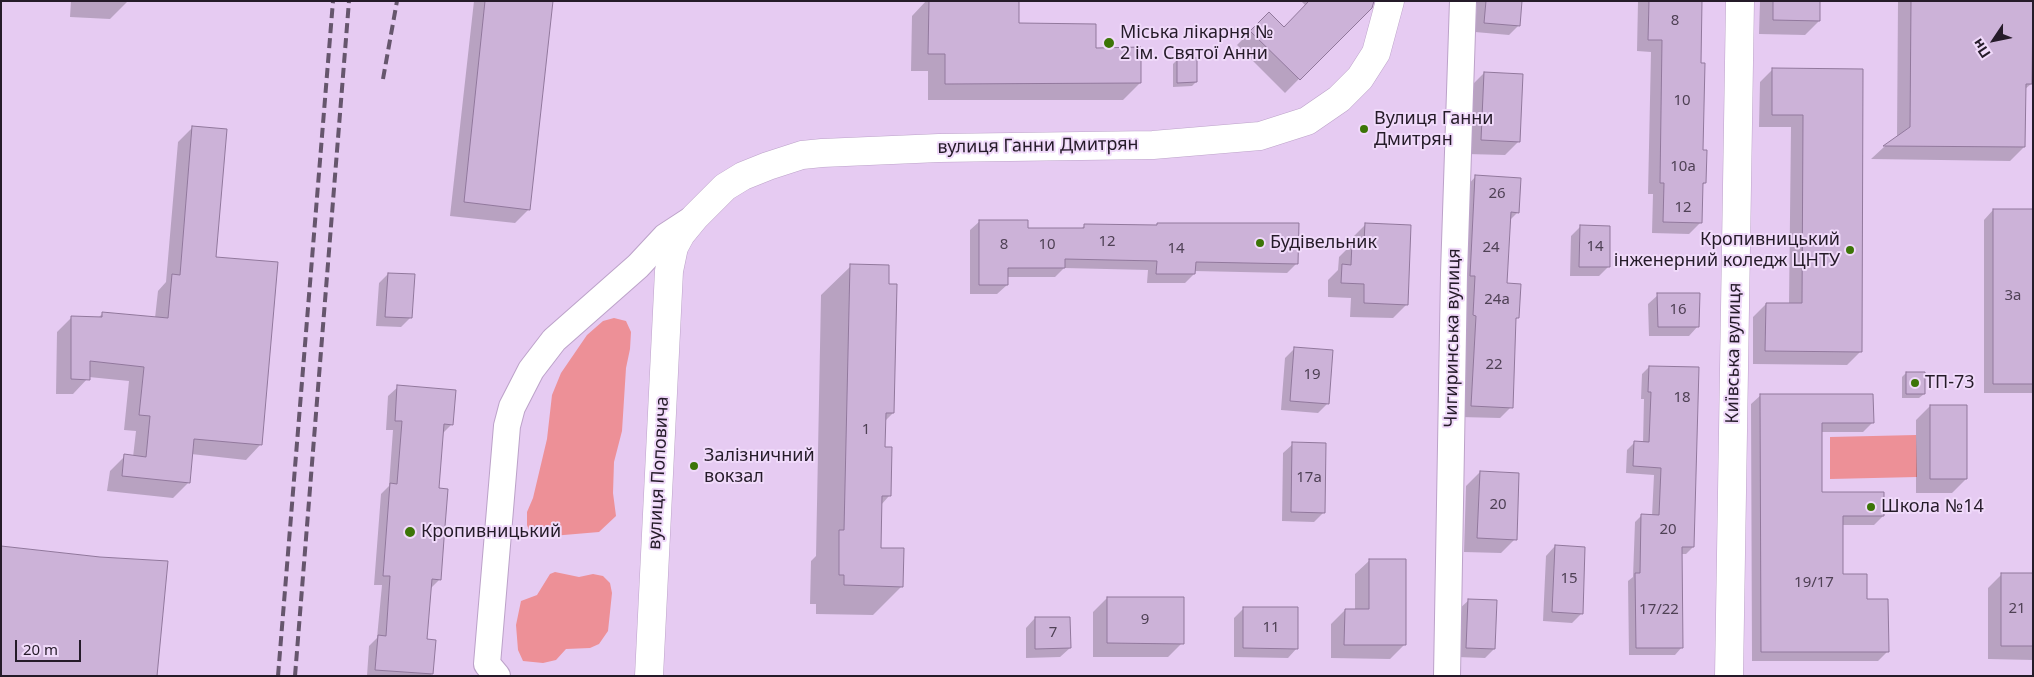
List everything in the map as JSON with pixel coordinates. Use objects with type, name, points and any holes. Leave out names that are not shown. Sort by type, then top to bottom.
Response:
[{"type":"street","name":"вулиця Ганни Дмитрян","points":[[669,270],[674,247],[695,216],[725,187],[743,176],[802,155],[939,148],[1153,145],[1260,136],[1306,121],[1339,99],[1360,78],[1376,53],[1390,1]]},
{"type":"street","name":"Чигиринська вулиця","points":[[1447,676],[1454,274],[1464,1]]},
{"type":"street","name":"Київська вулиця","points":[[1729,676],[1740,1]]},
{"type":"street","points":[[498,676],[487,664],[506,426],[512,407],[531,370],[554,340],[638,266],[665,237],[695,216]]},
{"type":"street","name":"вулиця Поповича","points":[[649,676],[669,270]]},
{"type":"shaded area","points":[[614,318],[626,321],[631,332],[626,368],[622,431],[614,462],[613,493],[616,516],[599,532],[552,536],[530,533],[527,525],[527,512],[533,498],[547,439],[552,395],[561,373],[587,335],[603,321]]},
{"type":"shaded area","points":[[1916,435],[1917,477],[1830,479],[1830,437]]},
{"type":"shaded area","points":[[555,572],[579,577],[593,574],[603,576],[610,583],[612,593],[608,631],[599,644],[590,648],[566,649],[556,660],[543,663],[523,661],[518,650],[516,625],[521,601],[537,595],[550,574]]},
{"type":"building","points":[[485,1],[553,1],[530,210],[464,202]]},
{"type":"building","points":[[929,1],[1019,1],[1019,23],[1096,24],[1096,48],[1141,47],[1141,83],[945,84],[945,54],[928,54]]},
{"type":"building","points":[[1309,1],[1374,1],[1372,8],[1300,80],[1250,31],[1269,12],[1284,27]]},
{"type":"building","points":[[1486,1],[1522,1],[1520,26],[1484,23]]},
{"type":"building","points":[[1649,1],[1702,1],[1701,63],[1705,63],[1703,150],[1707,150],[1706,183],[1703,183],[1702,223],[1663,222],[1664,183],[1660,183],[1662,40],[1648,40]]},
{"type":"building","points":[[1773,1],[1820,1],[1820,21],[1773,20]]},
{"type":"building","points":[[1911,1],[2033,1],[2032,84],[2026,84],[2025,147],[1883,146],[1910,127]]},
{"type":"building","points":[[1177,58],[1197,58],[1197,82],[1177,83]]},
{"type":"building","points":[[1772,68],[1863,69],[1862,352],[1765,351],[1766,303],[1802,303],[1803,115],[1772,115]]},
{"type":"building","points":[[1484,72],[1523,74],[1520,142],[1481,140]]},
{"type":"building","points":[[192,126],[227,129],[216,257],[278,262],[262,445],[194,439],[190,483],[122,476],[124,454],[146,457],[150,416],[139,415],[144,367],[90,361],[90,380],[71,379],[71,316],[102,317],[102,312],[168,318],[172,274],[180,275]]},
{"type":"building","points":[[1475,175],[1521,178],[1519,213],[1511,212],[1507,283],[1521,284],[1519,318],[1516,318],[1513,408],[1471,406],[1476,316],[1473,315],[1475,276],[1470,276]]},
{"type":"building","points":[[1993,209],[2033,209],[2033,384],[1993,384]]},
{"type":"building","points":[[979,220],[1028,220],[1028,228],[1084,228],[1084,224],[1299,223],[1298,264],[1196,262],[1195,274],[1156,274],[1157,261],[1065,259],[1065,268],[1008,268],[1008,285],[979,285]]},
{"type":"building","points":[[1365,223],[1411,225],[1408,305],[1364,303],[1364,284],[1341,283],[1342,264],[1351,265],[1352,242],[1364,242]]},
{"type":"building","points":[[1580,225],[1610,226],[1610,267],[1579,267]]},
{"type":"building","points":[[850,264],[889,265],[889,284],[897,284],[894,413],[886,413],[885,447],[892,447],[891,496],[882,496],[881,548],[904,548],[903,587],[844,585],[844,575],[839,575],[839,530],[844,530]]},
{"type":"building","points":[[388,273],[415,274],[412,318],[385,317]]},
{"type":"building","points":[[1657,293],[1700,293],[1699,327],[1658,327]]},
{"type":"building","points":[[1294,347],[1333,350],[1329,404],[1290,401]]},
{"type":"building","points":[[1649,366],[1699,367],[1694,547],[1682,547],[1683,648],[1636,648],[1635,573],[1640,573],[1641,514],[1659,515],[1661,468],[1633,466],[1634,441],[1649,442],[1651,392],[1648,392]]},
{"type":"building","name":"ТП-73","points":[[1906,372],[1925,372],[1925,394],[1906,394]]},
{"type":"building","name":"Кропивницький","points":[[397,385],[456,390],[453,425],[444,424],[439,488],[448,489],[441,580],[432,579],[427,639],[436,640],[433,674],[375,670],[378,635],[386,636],[390,576],[383,576],[390,483],[397,484],[402,421],[395,421]]},
{"type":"building","points":[[1760,394],[1873,394],[1874,423],[1822,423],[1822,492],[1884,492],[1884,516],[1843,516],[1843,574],[1867,574],[1867,599],[1888,599],[1889,652],[1761,652]]},
{"type":"building","points":[[1930,405],[1967,405],[1967,479],[1930,479]]},
{"type":"building","points":[[1292,442],[1326,443],[1325,513],[1291,512]]},
{"type":"building","points":[[1480,471],[1519,473],[1517,540],[1477,538]]},
{"type":"building","points":[[1555,545],[1585,547],[1583,614],[1552,612]]},
{"type":"building","points":[[1,546],[100,557],[168,561],[157,676],[1,676]]},
{"type":"building","points":[[1369,559],[1406,559],[1406,645],[1344,645],[1345,609],[1369,609]]},
{"type":"building","points":[[2001,573],[2033,573],[2033,646],[2001,646]]},
{"type":"building","points":[[1107,597],[1184,597],[1184,644],[1107,643]]},
{"type":"building","points":[[1468,599],[1497,600],[1495,649],[1466,648]]},
{"type":"building","points":[[1243,607],[1298,607],[1298,649],[1243,648]]},
{"type":"building","points":[[1035,617],[1070,617],[1071,648],[1035,649]]},
{"type":"railway","points":[[278,676],[333,1]]},
{"type":"railway","points":[[295,676],[349,1]]},
{"type":"railway","points":[[383,79],[397,1]]},
{"type":"place","name":"Міська лікарня № 2 ім. Святої Анни","points":[[1109,43]]},
{"type":"place","name":"Вулиця Ганни Дмитрян","points":[[1364,129]]},
{"type":"place","name":"Будівельник","points":[[1260,243]]},
{"type":"place","name":"Кропивницький інженерний коледж ЦНТУ","points":[[1850,250]]},
{"type":"place","name":"ТП-73","points":[[1915,383]]},
{"type":"place","name":"Залізничний вокзал","points":[[694,466]]},
{"type":"place","name":"Школа №14","points":[[1871,507]]},
{"type":"place","name":"Кропивницький","points":[[410,532]]}]
